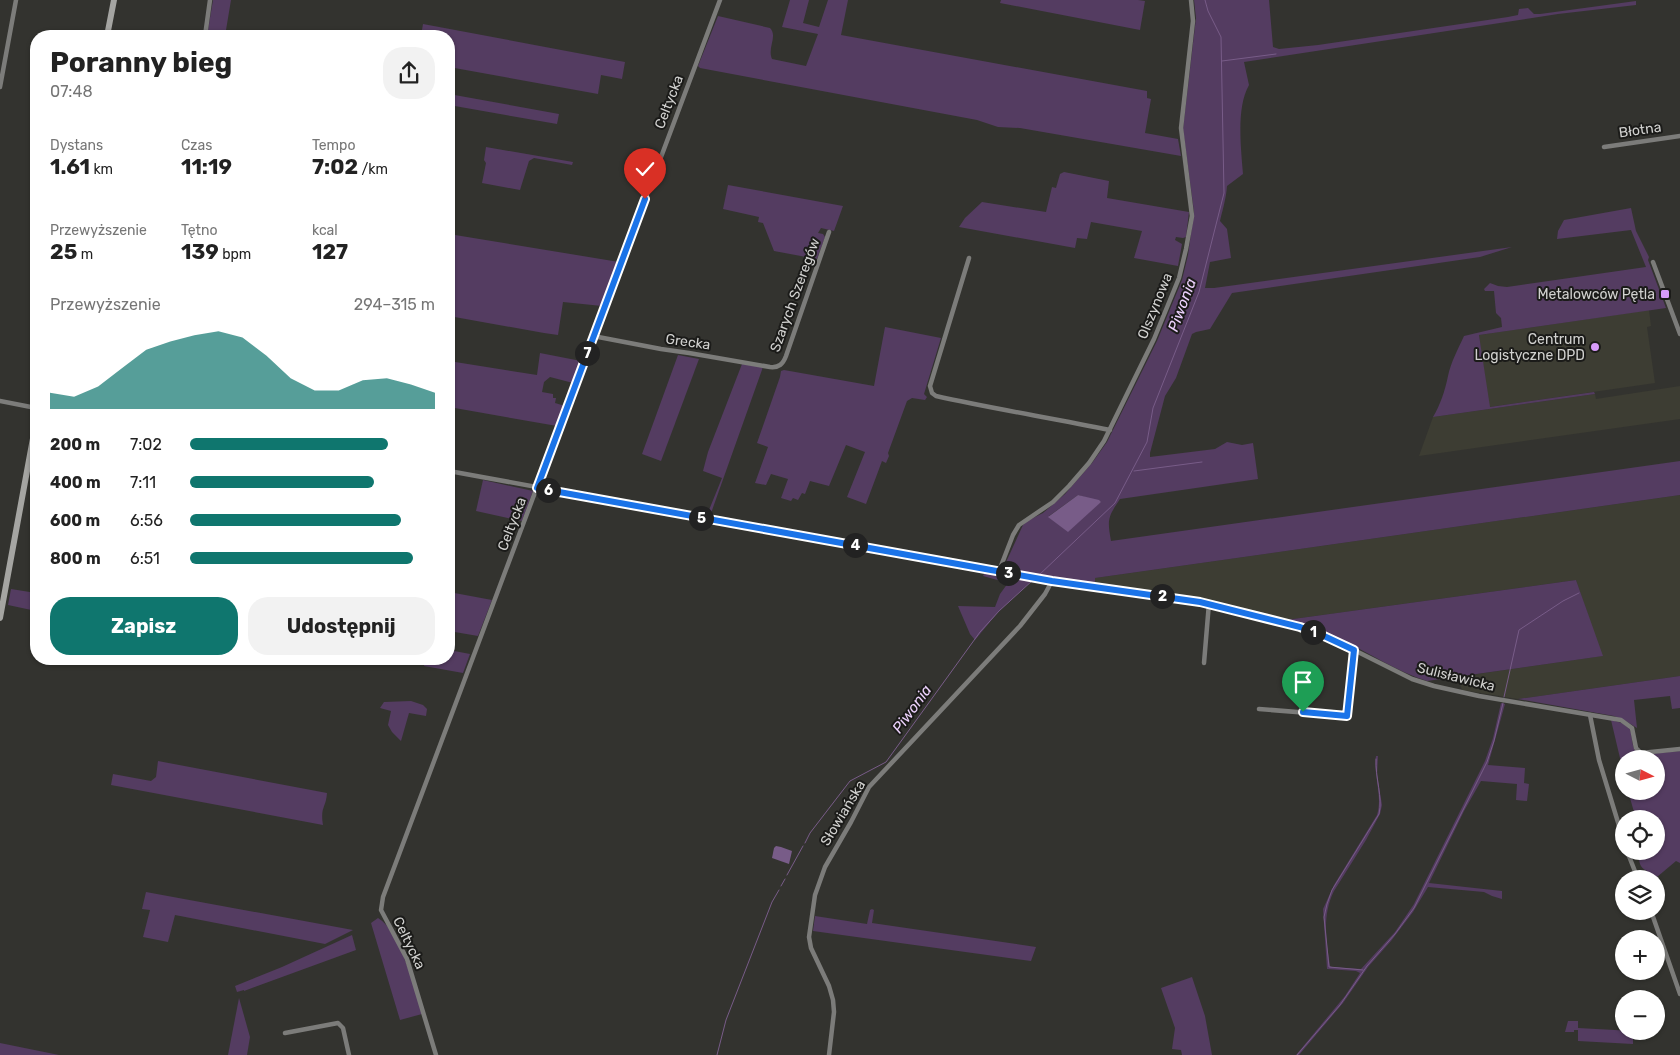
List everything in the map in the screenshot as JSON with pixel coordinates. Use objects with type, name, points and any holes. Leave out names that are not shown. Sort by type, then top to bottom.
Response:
[{"type":"street","points":[[0,87],[16,0]]},
{"type":"street","points":[[108,30],[114,0]]},
{"type":"street","points":[[206,30],[210,0]]},
{"type":"street","name":"Celtycka","points":[[436,1055],[407,959],[381,910],[381,904],[431,766],[720,0]]},
{"type":"street","name":"Olszynowa","points":[[999,571],[1013,535],[1019,525],[1052,502],[1069,486],[1089,463],[1110,430],[1165,313],[1179,278],[1192,210],[1181,128],[1193,21],[1191,0]]},
{"type":"street","name":"Błotna","points":[[1604,147],[1680,136]]},
{"type":"street","name":"Szarych Szeregów","points":[[780,365],[786,356],[829,232]]},
{"type":"street","points":[[968,258],[931,381],[930,391],[936,396],[966,403],[1110,430]]},
{"type":"street","points":[[1653,262],[1680,334]]},
{"type":"street","name":"Grecka","points":[[593,336],[661,350],[770,367],[780,365]]},
{"type":"street","points":[[0,401],[30,407]]},
{"type":"street","points":[[0,618],[3,585],[30,452]]},
{"type":"street","name":"Sulisławicka","points":[[455,472],[1052,581],[1209,603],[1300,627],[1324,636],[1412,679],[1434,686],[1479,696],[1615,718],[1629,725],[1633,731],[1636,748],[1641,753],[1680,749]]},
{"type":"street","name":"Słowiańska","points":[[829,1055],[834,1012],[833,1000],[811,948],[809,937],[815,895],[825,866],[869,787],[1020,626],[1045,594],[1052,581]]},
{"type":"street","points":[[1204,663],[1209,603]]},
{"type":"street","points":[[1259,709],[1347,716],[1354,650]]},
{"type":"street","points":[[1590,715],[1599,760],[1615,812]]},
{"type":"street","points":[[1654,920],[1680,994]]},
{"type":"street","points":[[285,1033],[338,1023],[343,1028],[349,1055]]},
{"type":"shaded area","points":[[213,0],[231,0],[226,30],[208,30]]},
{"type":"shaded area","points":[[790,0],[809,0],[803,23],[819,27],[828,0],[848,0],[841,35],[1147,91],[1147,98],[1151,99],[1145,133],[1178,139],[1181,156],[1020,128],[998,127],[977,120],[700,68],[698,66],[718,16],[770,28],[773,35],[772,59],[806,66],[818,34],[782,27]]},
{"type":"shaded area","points":[[1001,0],[1145,1],[1140,30],[1000,3]]},
{"type":"shaded area","points":[[1194,0],[1269,0],[1273,47],[1279,49],[1508,17],[1518,15],[1519,9],[1528,8],[1534,14],[1540,14],[1636,1],[1636,5],[1558,14],[1244,62],[1249,85],[1242,105],[1241,116],[1243,174],[1227,186],[1220,221],[1227,229],[1231,258],[1210,262],[1205,288],[1512,247],[1480,257],[1232,293],[1210,329],[1192,334],[1176,378],[1165,396],[1150,457],[1215,449],[1227,442],[1242,445],[1253,443],[1258,479],[1120,499],[1110,519],[1111,541],[1680,461],[1680,495],[1095,578],[1095,584],[1037,576],[999,611],[975,640],[970,634],[958,606],[995,607],[1000,594],[1008,583],[983,576],[986,570],[1001,573],[1023,525],[1043,513],[1065,494],[1092,463],[1107,442],[1157,341],[1182,280],[1188,255],[1194,212],[1183,129],[1196,18]],"holes":[[[1078,495],[1101,502],[1049,517]]]},
{"type":"shaded area","points":[[423,24],[455,30],[422,30]]},
{"type":"shaded area","points":[[455,30],[625,62],[622,79],[601,75],[598,94],[455,68]]},
{"type":"shaded area","points":[[455,95],[559,114],[557,124],[455,106]]},
{"type":"shaded area","points":[[486,147],[573,162],[572,165],[534,158],[529,161],[520,190],[482,183],[486,163],[484,160]]},
{"type":"shaded area","points":[[1064,172],[1109,181],[1107,198],[1189,212],[1186,237],[1176,237],[1175,240],[1182,244],[1178,266],[1134,258],[1142,231],[1091,222],[1087,239],[1077,238],[1075,248],[959,227],[965,218],[982,202],[1046,212],[1052,187],[1056,188],[1060,174]]},
{"type":"shaded area","points":[[728,185],[843,206],[834,231],[821,228],[818,233],[823,234],[825,237],[817,259],[774,251],[763,223],[758,222],[759,217],[723,209]]},
{"type":"shaded area","points":[[1631,208],[1636,231],[1649,257],[1648,260],[1666,308],[1479,335],[1490,407],[1594,392],[1595,394],[1433,417],[1442,398],[1449,371],[1464,336],[1502,327],[1501,318],[1496,313],[1494,291],[1485,291],[1484,289],[1490,283],[1507,287],[1646,267],[1631,230],[1557,239],[1558,231],[1564,220]]},
{"type":"shaded area","points":[[455,235],[619,262],[602,306],[563,302],[558,335],[455,317]]},
{"type":"shaded area","points":[[1649,310],[1651,326],[1647,327],[1655,383],[1489,407],[1479,335]]},
{"type":"shaded area","points":[[885,327],[941,338],[924,394],[927,397],[925,400],[912,398],[907,401],[888,453],[889,456],[886,463],[882,461],[866,504],[847,497],[865,452],[846,445],[829,486],[810,481],[805,494],[802,493],[798,500],[793,498],[791,501],[781,498],[788,479],[771,474],[766,485],[755,483],[768,447],[757,443],[781,371],[874,386]]},
{"type":"shaded area","points":[[540,353],[581,361],[573,383],[550,377],[544,382],[542,392],[553,394],[553,398],[556,398],[555,403],[565,406],[557,426],[455,408],[455,362],[537,375]]},
{"type":"shaded area","points":[[678,355],[699,359],[661,461],[642,454]]},
{"type":"shaded area","points":[[742,364],[763,367],[710,516],[707,515],[722,478],[703,471],[708,452]]},
{"type":"shaded area","points":[[1680,386],[1680,419],[1419,456],[1433,417],[1595,394],[1596,399]]},
{"type":"shaded area","points":[[483,480],[533,491],[522,521],[476,511]]},
{"type":"shaded area","points":[[1078,495],[1101,502],[1068,532],[1048,517]]},
{"type":"shaded area","points":[[1680,495],[1680,676],[1518,699],[1462,690],[1457,677],[1602,656],[1576,580],[1286,620],[1196,597],[1095,584],[1095,578]]},
{"type":"shaded area","points":[[1576,580],[1603,656],[1427,681],[1393,667],[1334,636],[1286,620]]},
{"type":"shaded area","points":[[11,589],[30,592],[30,610],[8,605]]},
{"type":"shaded area","points":[[455,593],[492,600],[478,636],[455,632]]},
{"type":"shaded area","points":[[455,651],[470,654],[463,673],[424,666],[455,665]]},
{"type":"shaded area","points":[[1680,676],[1680,708],[1672,709],[1670,696],[1634,700],[1637,728],[1614,716],[1518,699]]},
{"type":"shaded area","points":[[411,701],[423,705],[427,709],[426,716],[409,713],[401,741],[388,725],[391,711],[380,708],[384,702]]},
{"type":"shaded area","points":[[1501,703],[1505,704],[1488,765],[1525,768],[1524,783],[1529,784],[1527,801],[1516,800],[1517,784],[1481,781],[1464,811],[1429,883],[1502,891],[1502,899],[1484,892],[1428,887],[1413,912],[1368,967],[1343,1003],[1299,1055],[1296,1055],[1345,996],[1360,973],[1356,971],[1327,969],[1323,909],[1334,885],[1377,815],[1379,793],[1375,763],[1376,756],[1378,756],[1377,775],[1382,805],[1380,814],[1334,891],[1326,918],[1326,937],[1330,966],[1332,967],[1361,969],[1395,932],[1414,904],[1485,761],[1493,738]]},
{"type":"shaded area","points":[[1611,720],[1622,723],[1630,729],[1634,750],[1618,750]]},
{"type":"shaded area","points":[[1680,751],[1680,863],[1676,861],[1665,870],[1645,870],[1642,868],[1639,860],[1665,860],[1665,810],[1633,810],[1631,800],[1665,800],[1665,752]]},
{"type":"shaded area","points":[[158,761],[327,793],[322,815],[323,825],[111,785],[113,774],[151,781],[156,777]]},
{"type":"shaded area","points":[[776,846],[792,851],[789,864],[772,858]]},
{"type":"shaded area","points":[[146,892],[353,930],[325,944],[175,915],[168,942],[143,937],[150,910],[142,909]]},
{"type":"shaded area","points":[[870,910],[874,910],[872,923],[1036,947],[1031,961],[813,931],[815,916],[867,924]]},
{"type":"shaded area","points":[[378,918],[393,935],[406,961],[422,1014],[400,1020],[371,923]]},
{"type":"shaded area","points":[[352,935],[356,950],[237,992],[235,986]]},
{"type":"shaded area","points":[[1192,977],[1205,1016],[1212,1055],[1182,1055],[1181,1050],[1172,1049],[1175,1028],[1161,988]]},
{"type":"shaded area","points":[[239,998],[250,1037],[247,1055],[228,1055]]},
{"type":"shaded area","points":[[1568,1021],[1578,1021],[1578,1028],[1615,1030],[1615,1040],[1633,1040],[1633,1044],[1578,1041],[1578,1030],[1565,1032]]},
{"type":"shaded area","points":[[0,1043],[59,1055],[0,1055]]},
{"type":"waterway","name":"Piwonia","points":[[1038,576],[1115,503],[1147,442],[1153,408],[1199,292],[1224,193],[1221,37],[1208,11],[1205,0]]},
{"type":"waterway","points":[[1222,61],[1276,54]]},
{"type":"waterway","points":[[1134,471],[1202,462]]},
{"type":"waterway","name":"Piwonia","points":[[805,843],[810,833],[850,781],[886,762],[980,632],[999,611],[1033,580]]},
{"type":"waterway","points":[[1504,697],[1519,630],[1563,601],[1579,593]]},
{"type":"waterway","points":[[1297,1055],[1340,1005],[1367,966],[1395,934],[1414,908],[1487,762],[1503,703]]},
{"type":"waterway","points":[[1363,970],[1329,967],[1324,917],[1332,890],[1379,814],[1380,801],[1376,759]]},
{"type":"waterway","name":"Piwonia","points":[[787,875],[803,846]]},
{"type":"waterway","name":"Piwonia","points":[[781,886],[785,879]]},
{"type":"waterway","name":"Piwonia","points":[[717,1055],[726,1020],[772,902],[779,890]]},
{"type":"place","name":"Metalowców Pętla","points":[[1665,294]]},
{"type":"place","name":"Centrum Logistyczne DPD","points":[[1595,347]]},
{"type":"route","points":[[645,199],[537,488],[1052,581],[1200,602],[1300,627],[1354,650],[1347,716],[1303,712]]}]
